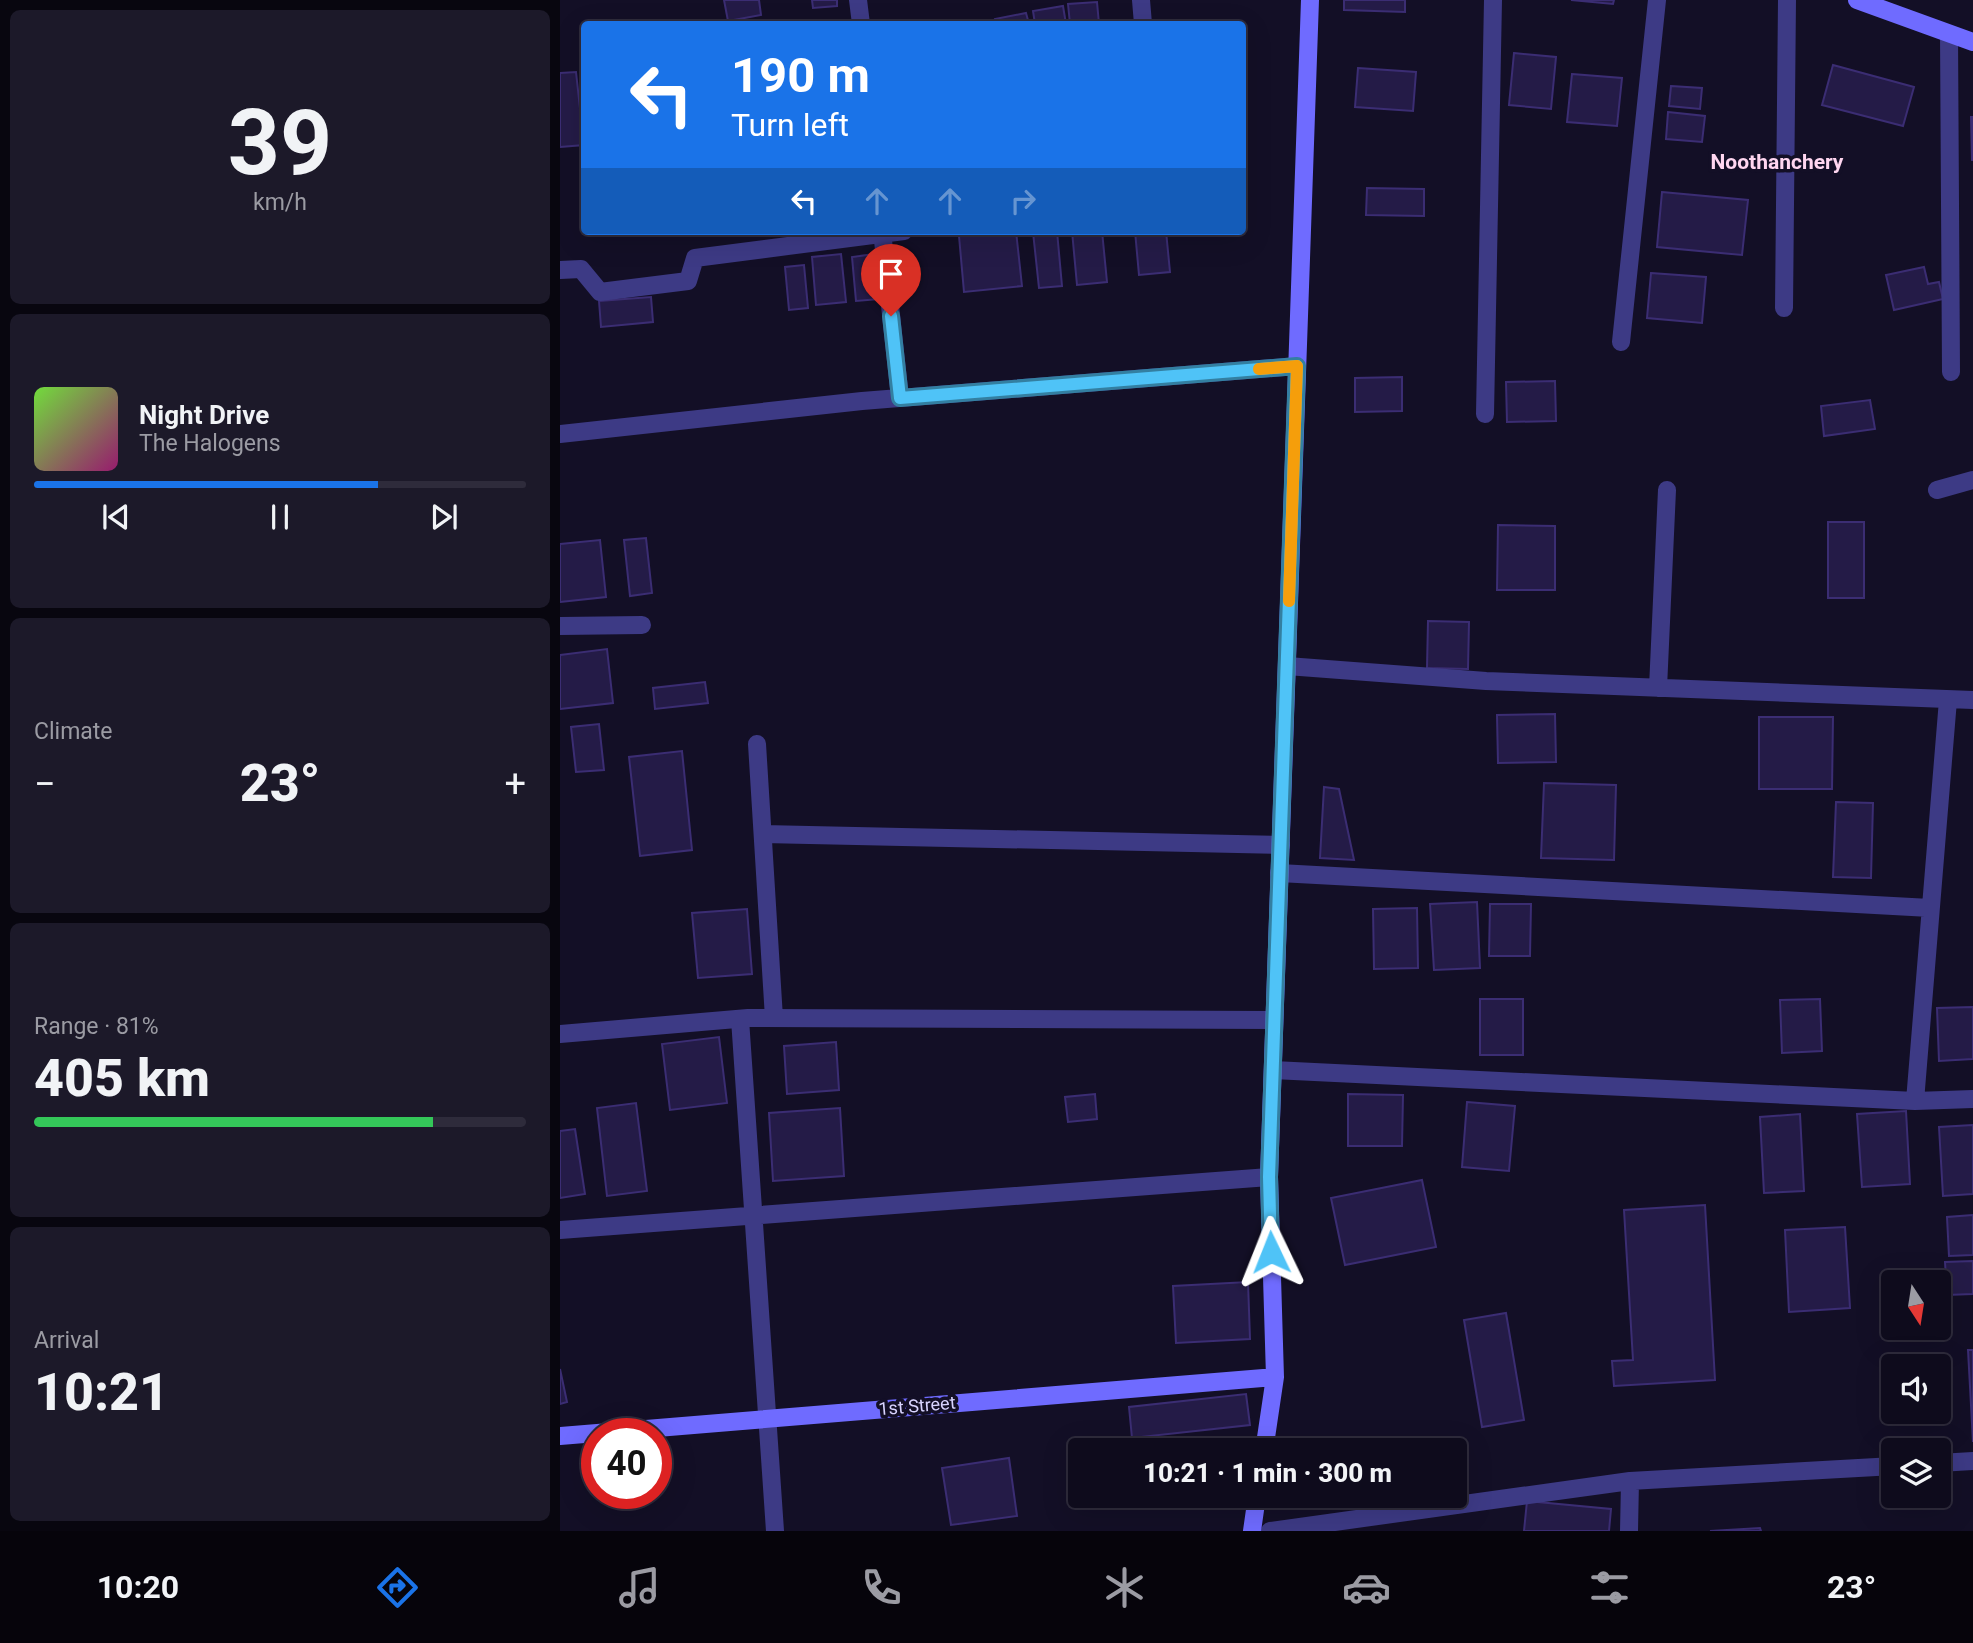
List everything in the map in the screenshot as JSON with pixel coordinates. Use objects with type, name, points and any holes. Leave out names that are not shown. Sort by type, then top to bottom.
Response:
[{"type":"street","points":[[858,0],[861,21]]},
{"type":"street","points":[[1141,0],[1143,21]]},
{"type":"street","points":[[1266,1438],[1275,1377],[1269,1177],[1310,0]]},
{"type":"street","points":[[1485,414],[1493,0]]},
{"type":"street","points":[[1621,342],[1657,0]]},
{"type":"street","points":[[1784,308],[1787,0]]},
{"type":"street","points":[[1857,0],[1973,42]]},
{"type":"street","points":[[1949,34],[1951,372]]},
{"type":"street","points":[[560,270],[581,269],[600,292],[688,281],[695,258],[860,235]]},
{"type":"street","points":[[882,235],[900,398]]},
{"type":"street","points":[[560,434],[900,398],[1297,366]]},
{"type":"street","points":[[1937,490],[1973,480]]},
{"type":"street","points":[[1658,688],[1667,490]]},
{"type":"street","points":[[560,626],[642,625]]},
{"type":"street","points":[[1287,666],[1486,681],[1973,700]]},
{"type":"street","points":[[1916,1101],[1948,700]]},
{"type":"street","points":[[757,744],[774,1018]]},
{"type":"street","points":[[763,834],[1280,845]]},
{"type":"street","points":[[1279,873],[1930,908]]},
{"type":"street","points":[[560,1034],[774,1018],[1274,1020]]},
{"type":"street","points":[[740,1019],[765,1419],[775,1531]]},
{"type":"street","points":[[1273,1070],[1916,1101],[1973,1099]]},
{"type":"street","points":[[560,1230],[1269,1177]]},
{"type":"street","name":"1st Street","points":[[560,1436],[1275,1377]]},
{"type":"street","points":[[1951,1462],[1973,1461]]},
{"type":"street","points":[[1270,1531],[1630,1481],[1881,1467]]},
{"type":"street","points":[[1629,1531],[1630,1481]]},
{"type":"street","points":[[1252,1531],[1255,1508]]},
{"type":"building","points":[[724,0],[759,0],[761,15],[728,21]]},
{"type":"building","points":[[812,0],[837,0],[837,6],[813,8]]},
{"type":"building","points":[[1344,0],[1405,0],[1405,12],[1344,10]]},
{"type":"building","points":[[1571,0],[1614,0],[1613,4]]},
{"type":"building","points":[[1097,2],[1099,21],[1070,21],[1068,4]]},
{"type":"building","points":[[1063,6],[1066,21],[1035,21],[1033,11]]},
{"type":"building","points":[[1026,13],[1028,21],[995,21]]},
{"type":"building","points":[[1514,53],[1556,57],[1551,109],[1509,105]]},
{"type":"building","points":[[1833,65],[1914,87],[1903,126],[1822,105]]},
{"type":"building","points":[[1358,68],[1416,72],[1413,111],[1355,107]]},
{"type":"building","points":[[576,72],[581,145],[560,147],[560,73]]},
{"type":"building","points":[[1572,74],[1622,78],[1617,126],[1567,122]]},
{"type":"building","points":[[1671,86],[1702,88],[1700,109],[1669,106]]},
{"type":"building","points":[[1668,112],[1705,116],[1702,142],[1666,139]]},
{"type":"building","points":[[1973,117],[1973,160],[1972,160]]},
{"type":"building","points":[[1367,188],[1424,189],[1424,216],[1366,215]]},
{"type":"building","points":[[1662,192],[1748,200],[1742,255],[1657,247]]},
{"type":"building","points":[[1016,235],[1022,286],[964,292],[959,236]]},
{"type":"building","points":[[1033,235],[1057,235],[1062,286],[1039,288]]},
{"type":"building","points":[[1072,235],[1102,235],[1107,282],[1077,285]]},
{"type":"building","points":[[1135,235],[1166,235],[1170,272],[1139,275]]},
{"type":"building","points":[[841,254],[846,302],[816,305],[812,257]]},
{"type":"building","points":[[875,254],[879,299],[856,301],[852,257]]},
{"type":"building","points":[[804,265],[808,308],[789,310],[785,267]]},
{"type":"building","points":[[1924,267],[1928,284],[1939,282],[1943,299],[1894,310],[1886,275]]},
{"type":"building","points":[[1651,273],[1706,277],[1702,323],[1647,318]]},
{"type":"building","points":[[651,297],[653,322],[601,327],[599,301]]},
{"type":"building","points":[[1402,377],[1402,411],[1355,412],[1355,378]]},
{"type":"building","points":[[1555,381],[1556,421],[1507,422],[1506,382]]},
{"type":"building","points":[[1870,400],[1875,429],[1824,436],[1821,406]]},
{"type":"building","points":[[1828,522],[1864,522],[1864,598],[1828,598]]},
{"type":"building","points":[[1498,525],[1555,526],[1555,590],[1497,590]]},
{"type":"building","points":[[646,538],[652,593],[630,596],[624,540]]},
{"type":"building","points":[[600,540],[606,597],[560,602],[560,544]]},
{"type":"building","points":[[1428,621],[1469,622],[1468,669],[1427,668]]},
{"type":"building","points":[[607,649],[613,703],[560,709],[560,655]]},
{"type":"building","points":[[705,682],[708,703],[655,709],[653,688]]},
{"type":"building","points":[[1555,714],[1556,762],[1498,763],[1497,715]]},
{"type":"building","points":[[1759,717],[1833,717],[1832,789],[1759,789]]},
{"type":"building","points":[[599,724],[604,770],[576,772],[571,727]]},
{"type":"building","points":[[682,751],[692,850],[640,856],[629,757]]},
{"type":"building","points":[[1544,783],[1616,785],[1614,860],[1541,858]]},
{"type":"building","points":[[1324,787],[1339,789],[1354,860],[1320,858]]},
{"type":"building","points":[[1836,802],[1873,803],[1871,878],[1833,877]]},
{"type":"building","points":[[1477,902],[1480,968],[1434,970],[1430,904]]},
{"type":"building","points":[[1490,904],[1531,904],[1530,956],[1489,956]]},
{"type":"building","points":[[1417,908],[1418,968],[1374,969],[1373,909]]},
{"type":"building","points":[[747,909],[752,974],[698,978],[692,913]]},
{"type":"building","points":[[1480,999],[1523,999],[1523,1055],[1480,1055]]},
{"type":"building","points":[[1820,999],[1822,1051],[1782,1053],[1780,1000]]},
{"type":"building","points":[[1973,1007],[1973,1059],[1939,1061],[1937,1008]]},
{"type":"building","points":[[719,1037],[727,1103],[670,1110],[662,1044]]},
{"type":"building","points":[[836,1042],[839,1090],[787,1094],[784,1046]]},
{"type":"building","points":[[1095,1094],[1097,1119],[1068,1122],[1065,1097]]},
{"type":"building","points":[[1348,1094],[1403,1095],[1402,1146],[1348,1146]]},
{"type":"building","points":[[1467,1102],[1515,1106],[1509,1171],[1462,1167]]},
{"type":"building","points":[[636,1103],[647,1191],[607,1196],[597,1108]]},
{"type":"building","points":[[840,1108],[844,1176],[773,1181],[769,1113]]},
{"type":"building","points":[[1906,1111],[1910,1184],[1862,1187],[1857,1114]]},
{"type":"building","points":[[1800,1114],[1804,1191],[1764,1193],[1760,1117]]},
{"type":"building","points":[[1973,1125],[1973,1194],[1943,1196],[1939,1127]]},
{"type":"building","points":[[575,1129],[585,1194],[560,1198],[560,1131]]},
{"type":"building","points":[[1422,1180],[1436,1247],[1345,1265],[1331,1198]]},
{"type":"building","points":[[1705,1205],[1715,1380],[1614,1386],[1612,1361],[1633,1360],[1624,1210]]},
{"type":"building","points":[[1973,1215],[1973,1255],[1949,1256],[1947,1217]]},
{"type":"building","points":[[1845,1227],[1850,1308],[1789,1312],[1785,1230]]},
{"type":"building","points":[[1973,1261],[1973,1294],[1951,1295],[1951,1270],[1945,1270],[1945,1262]]},
{"type":"building","points":[[1248,1282],[1250,1339],[1176,1343],[1173,1286]]},
{"type":"building","points":[[1506,1313],[1524,1420],[1482,1427],[1464,1320]]},
{"type":"building","points":[[1968,1350],[1973,1350],[1973,1442]]},
{"type":"building","points":[[560,1369],[567,1402],[560,1404]]},
{"type":"building","points":[[1246,1394],[1250,1425],[1132,1438],[1129,1407]]},
{"type":"building","points":[[1009,1458],[1017,1516],[951,1525],[942,1468]]},
{"type":"building","points":[[1527,1501],[1611,1509],[1609,1531],[1524,1531]]},
{"type":"building","points":[[1760,1528],[1761,1531],[1710,1531]]},
{"type":"slow traffic","points":[[1259,369],[1297,366],[1289,601]]},
{"type":"district","name":"Noothanchery","points":[[1777,162]]},
{"type":"route","points":[[891,316],[900,398],[1297,366],[1269,1177],[1271,1252]]}]
